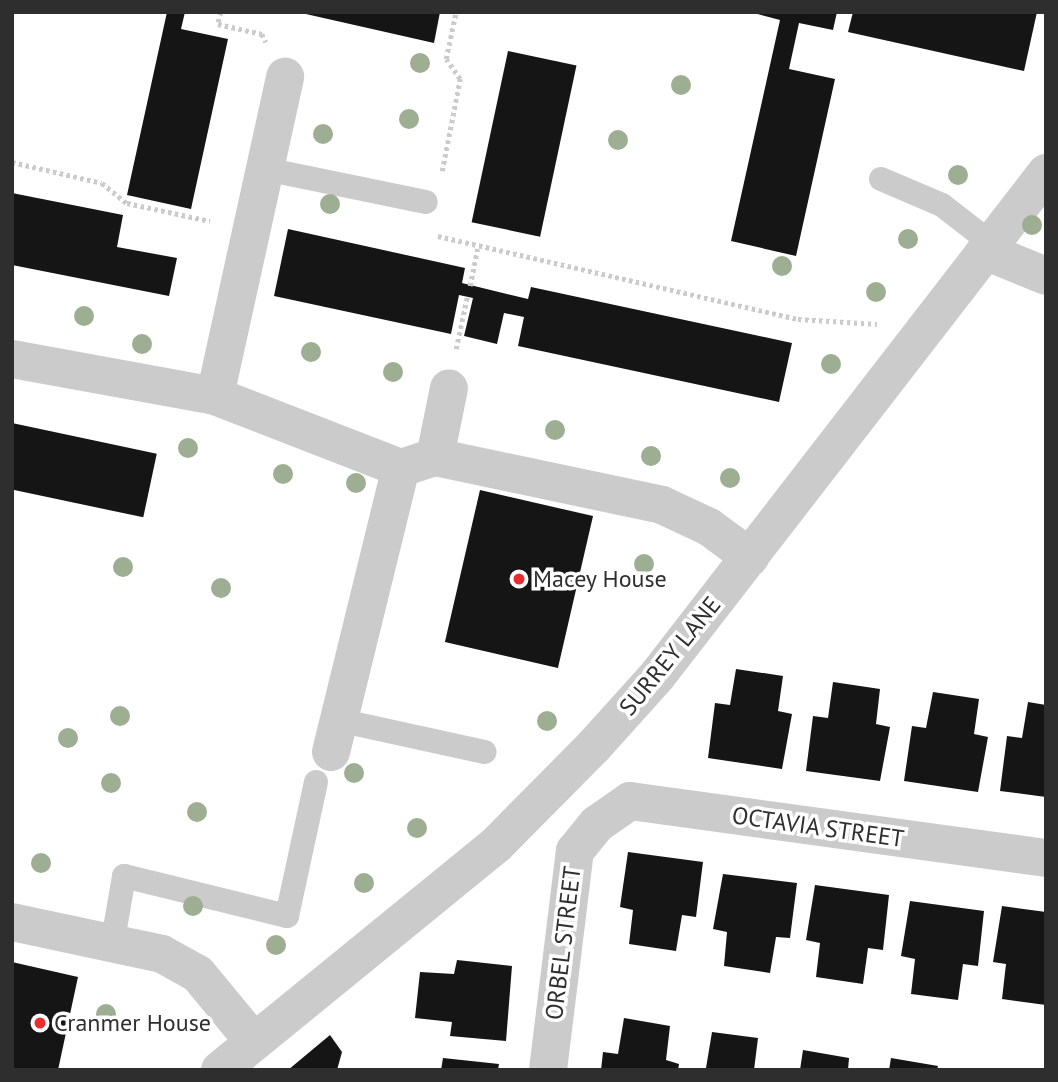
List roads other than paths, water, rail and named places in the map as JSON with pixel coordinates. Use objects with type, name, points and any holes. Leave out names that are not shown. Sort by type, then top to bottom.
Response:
[{"type":"street","points":[[215,396],[285,77]]},
{"type":"street","name":"SURREY LANE","points":[[220,1070],[497,844],[657,676],[1046,173]]},
{"type":"street","points":[[988,247],[1046,276]]},
{"type":"street","points":[[12,359],[215,396],[418,462],[662,505],[709,527],[750,557]]},
{"type":"street","points":[[328,751],[418,462],[449,388]]},
{"type":"street","name":"OCTAVIA STREET","points":[[597,824],[630,801],[1046,858]]},
{"type":"street","name":"ORBEL STREET","points":[[548,1070],[575,851],[597,824]]},
{"type":"street","points":[[12,922],[113,940],[162,954],[198,974],[254,1042]]},
{"type":"lane","points":[[265,169],[426,202]]},
{"type":"lane","points":[[881,179],[943,205],[988,247]]},
{"type":"lane","points":[[113,940],[124,876],[287,916],[328,751],[485,752]]},
{"type":"place","name":"Macey House","points":[[519,579]]},
{"type":"place","name":"Cranmer House","points":[[40,1023]]}]
